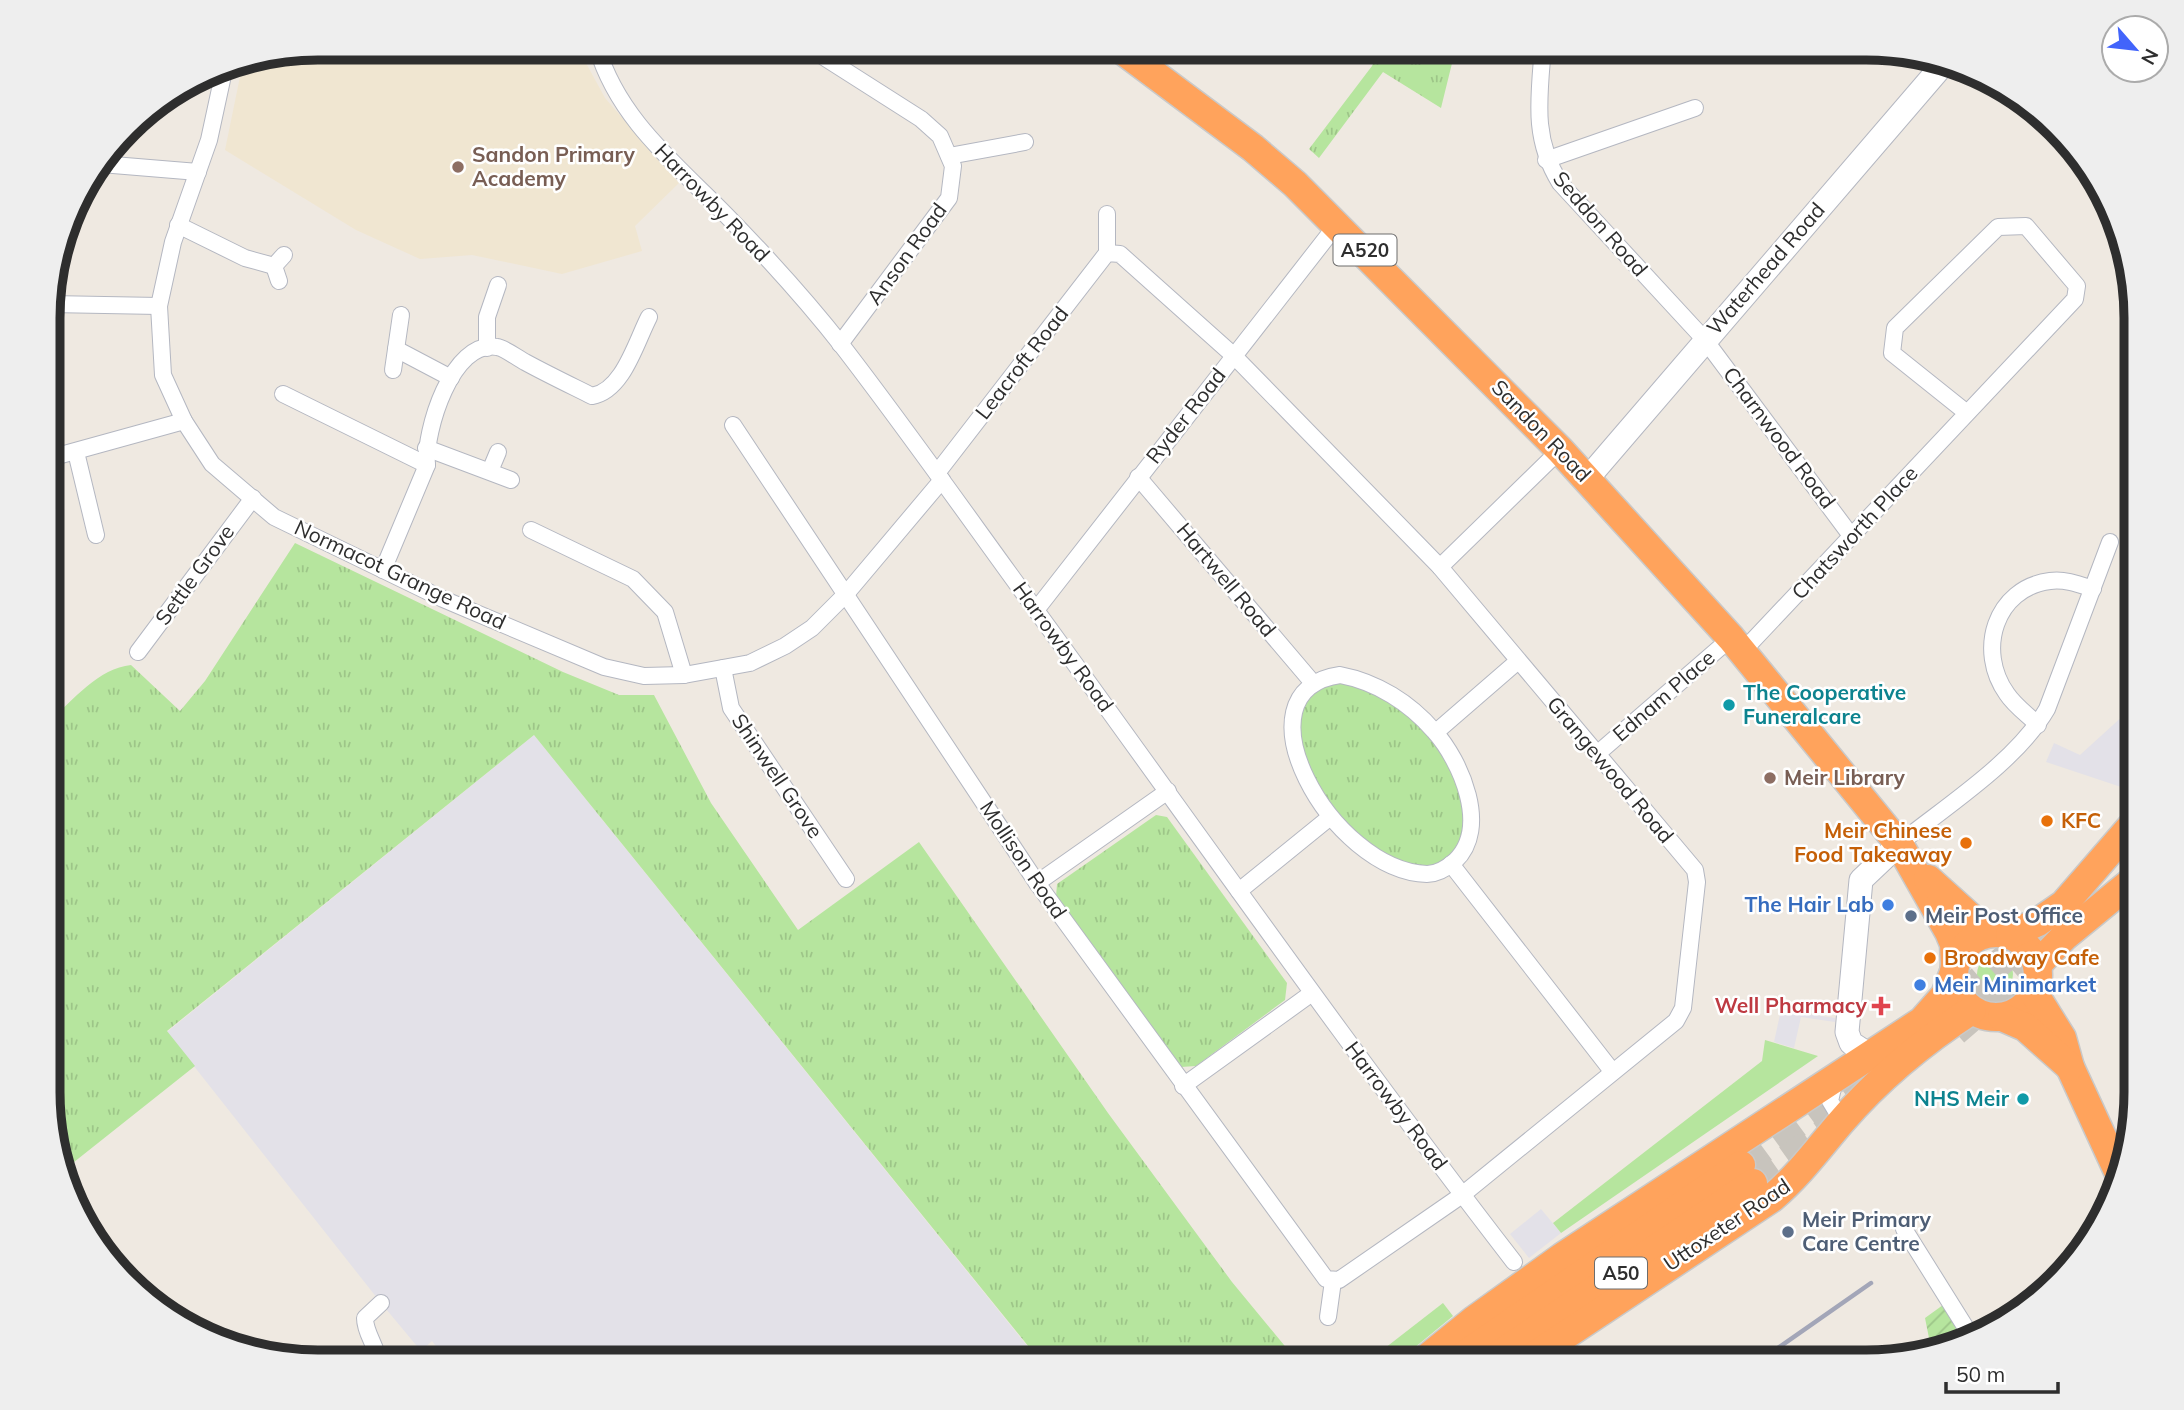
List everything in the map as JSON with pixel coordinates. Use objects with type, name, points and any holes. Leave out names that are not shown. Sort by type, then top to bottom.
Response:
[{"type":"highway","name":"Sandon Road","points":[[1135,60],[1253,148],[1338,223],[1587,479],[1736,645],[1906,854],[1998,934]]},
{"type":"highway","points":[[1437,1350],[1562,1257],[1792,1103],[1835,1079],[1922,1021],[1945,995],[1959,954],[1971,941],[2038,922],[2064,904],[2124,837]]},
{"type":"highway","name":"Sandon Road","points":[[1906,854],[1954,944],[1954,969]]},
{"type":"highway","points":[[2037,965],[2064,937],[2124,888]]},
{"type":"highway","points":[[1998,934],[2022,941],[2037,965],[2038,978],[2034,993],[2024,1007],[2002,1017]]},
{"type":"highway","points":[[1954,969],[1957,992],[1972,1010],[1987,1017],[2002,1017],[2025,1027],[2070,1068]]},
{"type":"highway","points":[[2034,993],[2062,1038],[2070,1068],[2114,1164]]},
{"type":"highway","name":"Uttoxeter Road","points":[[1543,1350],[1772,1198],[1805,1168],[1842,1121],[1921,1046],[1972,1010]]},
{"type":"highway","name":"A50","points":[[1473,1350],[1747,1174],[1505,1350]]},
{"type":"street","name":"Harrowby Road","points":[[601,60],[625,110],[772,263],[840,344],[940,476],[1312,993],[1514,1262]]},
{"type":"street","points":[[828,60],[921,119],[940,136],[949,156],[1024,142]]},
{"type":"street","name":"Seddon Road","points":[[1542,60],[1538,108],[1546,160],[1560,183],[1705,340]]},
{"type":"street","name":"Waterhead Road","points":[[1587,479],[1939,70]]},
{"type":"street","name":"Normacot Grange Road","points":[[222,78],[209,140],[178,225],[159,306],[163,375],[184,421],[212,464],[274,517],[443,599],[604,667],[644,676],[684,675],[750,663],[785,646],[812,628],[846,594],[940,476]]},
{"type":"street","points":[[1546,160],[1695,108]]},
{"type":"street","name":"Anson Road","points":[[840,344],[949,198],[954,166],[949,156]]},
{"type":"street","points":[[110,165],[198,172]]},
{"type":"street","points":[[1107,214],[1107,253],[1120,254],[1233,355]]},
{"type":"street","name":"Ryder Road","points":[[1035,610],[1338,223]]},
{"type":"street","points":[[178,225],[245,258],[279,268]]},
{"type":"street","name":"Chatsworth Place","points":[[1736,645],[1852,537],[2075,299],[2077,286],[2026,226],[1998,227],[1895,328],[1892,353],[1968,413]]},
{"type":"street","name":"Leacroft Road","points":[[940,476],[1107,253]]},
{"type":"street","points":[[487,348],[487,317],[498,285]]},
{"type":"street","points":[[60,304],[159,306]]},
{"type":"street","points":[[393,370],[401,315]]},
{"type":"street","points":[[383,570],[426,456],[432,419],[461,361],[487,348],[497,347],[592,396],[601,394],[614,385],[649,317]]},
{"type":"street","name":"Charnwood Road","points":[[1705,340],[1852,537]]},
{"type":"street","points":[[396,349],[451,378]]},
{"type":"street","name":"Grangewood Road","points":[[1233,355],[1440,567],[1695,870],[1697,882],[1683,1008],[1676,1021],[1462,1195]]},
{"type":"street","points":[[283,394],[426,456],[490,471],[511,480]]},
{"type":"street","points":[[60,456],[184,421]]},
{"type":"street","name":"Mollison Road","points":[[733,425],[1037,883],[1326,1279],[1333,1281]]},
{"type":"street","points":[[1440,567],[1560,450]]},
{"type":"street","points":[[76,452],[96,535]]},
{"type":"street","points":[[490,471],[498,452]]},
{"type":"street","name":"Hartwell Road","points":[[1138,477],[1313,683]]},
{"type":"street","name":"Settle Grove","points":[[138,652],[253,498]]},
{"type":"street","points":[[531,530],[633,579],[665,612],[684,675]]},
{"type":"street","points":[[1871,1056],[1851,1043],[1847,1032],[1861,880],[1906,854],[2038,725],[2047,709],[2109,542]]},
{"type":"street","points":[[2038,725],[2007,695],[1999,678],[1992,651],[1996,621],[2016,596],[2030,587],[2049,581],[2068,580],[2092,589]]},
{"type":"street","name":"Ednam Place","points":[[1597,754],[1736,645]]},
{"type":"street","points":[[1436,732],[1518,661]]},
{"type":"street","name":"Shinwell Grove","points":[[723,668],[732,708],[846,878]]},
{"type":"street","points":[[1340,676],[1370,683],[1406,705],[1436,732],[1457,766],[1471,817],[1471,834],[1464,852],[1451,864],[1432,874],[1398,869],[1363,849],[1329,818],[1310,789],[1292,731],[1299,699],[1313,683],[1340,676]]},
{"type":"street","points":[[1037,883],[1168,791]]},
{"type":"street","points":[[1239,891],[1329,818]]},
{"type":"street","points":[[1451,864],[1612,1071]]},
{"type":"street","points":[[1183,1086],[1312,993]]},
{"type":"street","points":[[1835,1079],[1830,1101],[1842,1121]]},
{"type":"street","points":[[1328,1317],[1333,1281],[1462,1195]]},
{"type":"street","points":[[1904,1229],[1967,1330]]},
{"type":"street","points":[[377,1350],[367,1332],[365,1318],[382,1303]]},
{"type":"shaded area","name":"Sandon Primary Academy","points":[[301,60],[585,60],[605,98],[679,183],[635,226],[642,251],[562,274],[472,255],[420,259],[356,230],[225,150],[241,71],[267,64]]},
{"type":"shaded area","points":[[2124,715],[2124,788],[2046,762],[2054,743],[2080,755]]},
{"type":"shaded area","points":[[534,735],[1030,1350],[439,1350],[432,1341],[420,1350],[167,1032]]},
{"type":"shaded area","points":[[1781,1010],[1835,1018],[1835,1022],[1801,1017],[1794,1048],[1774,1042]]},
{"type":"shaded area","points":[[1541,1209],[1561,1233],[1529,1258],[1510,1234]]},
{"type":"green space","points":[[1375,60],[1453,60],[1441,108],[1383,72],[1319,158],[1309,149]]},
{"type":"green space","points":[[295,543],[563,672],[619,695],[654,695],[711,803],[798,930],[919,842],[1108,1113],[1232,1282],[1288,1350],[1031,1350],[534,735],[167,1031],[195,1066],[70,1165],[60,1109],[60,711],[97,678],[119,667],[131,665],[180,711],[205,681]]},
{"type":"green space","points":[[1340,682],[1365,690],[1399,709],[1438,747],[1455,780],[1464,816],[1463,833],[1458,848],[1447,859],[1428,867],[1407,863],[1385,854],[1355,835],[1327,800],[1307,762],[1301,742],[1300,723],[1304,705],[1315,691]]},
{"type":"green space","points":[[1156,815],[1167,817],[1287,983],[1285,1000],[1196,1066],[1181,1067],[1056,897],[1057,884]]},
{"type":"green space","points":[[1995,956],[2007,962],[2013,974],[2007,986],[1995,992],[1983,986],[1977,974],[1983,962]]},
{"type":"green space","points":[[1765,1040],[1818,1056],[1561,1233],[1553,1223],[1762,1061]]},
{"type":"green space","points":[[1443,1303],[1453,1316],[1412,1350],[1382,1350]]},
{"type":"green space","points":[[1943,1305],[1959,1333],[1927,1344],[1929,1338],[1925,1318]]},
{"type":"tunnel","points":[[1928,1025],[2048,921]]},
{"type":"tunnel","points":[[1955,1032],[2054,946]]},
{"type":"tunnel","points":[[1741,1165],[1897,1051]]},
{"type":"tunnel","points":[[1753,1183],[1829,1129]]},
{"type":"railway","points":[[1775,1350],[1871,1283]]},
{"type":"place","name":"Sandon Primary Academy","points":[[458,167]]},
{"type":"place","name":"The Cooperative Funeralcare","points":[[1729,705]]},
{"type":"place","name":"Meir Library","points":[[1770,778]]},
{"type":"place","name":"KFC","points":[[2047,821]]},
{"type":"place","name":"Meir Chinese Food Takeaway","points":[[1966,843]]},
{"type":"place","name":"The Hair Lab","points":[[1888,905]]},
{"type":"place","name":"Meir Post Office","points":[[1911,916]]},
{"type":"place","name":"Broadway Cafe","points":[[1930,958]]},
{"type":"place","name":"Meir Minimarket","points":[[1920,985]]},
{"type":"place","name":"Well Pharmacy","points":[[1881,1006]]},
{"type":"place","name":"NHS Meir","points":[[2023,1099]]},
{"type":"place","name":"Meir Primary Care Centre","points":[[1788,1232]]}]
